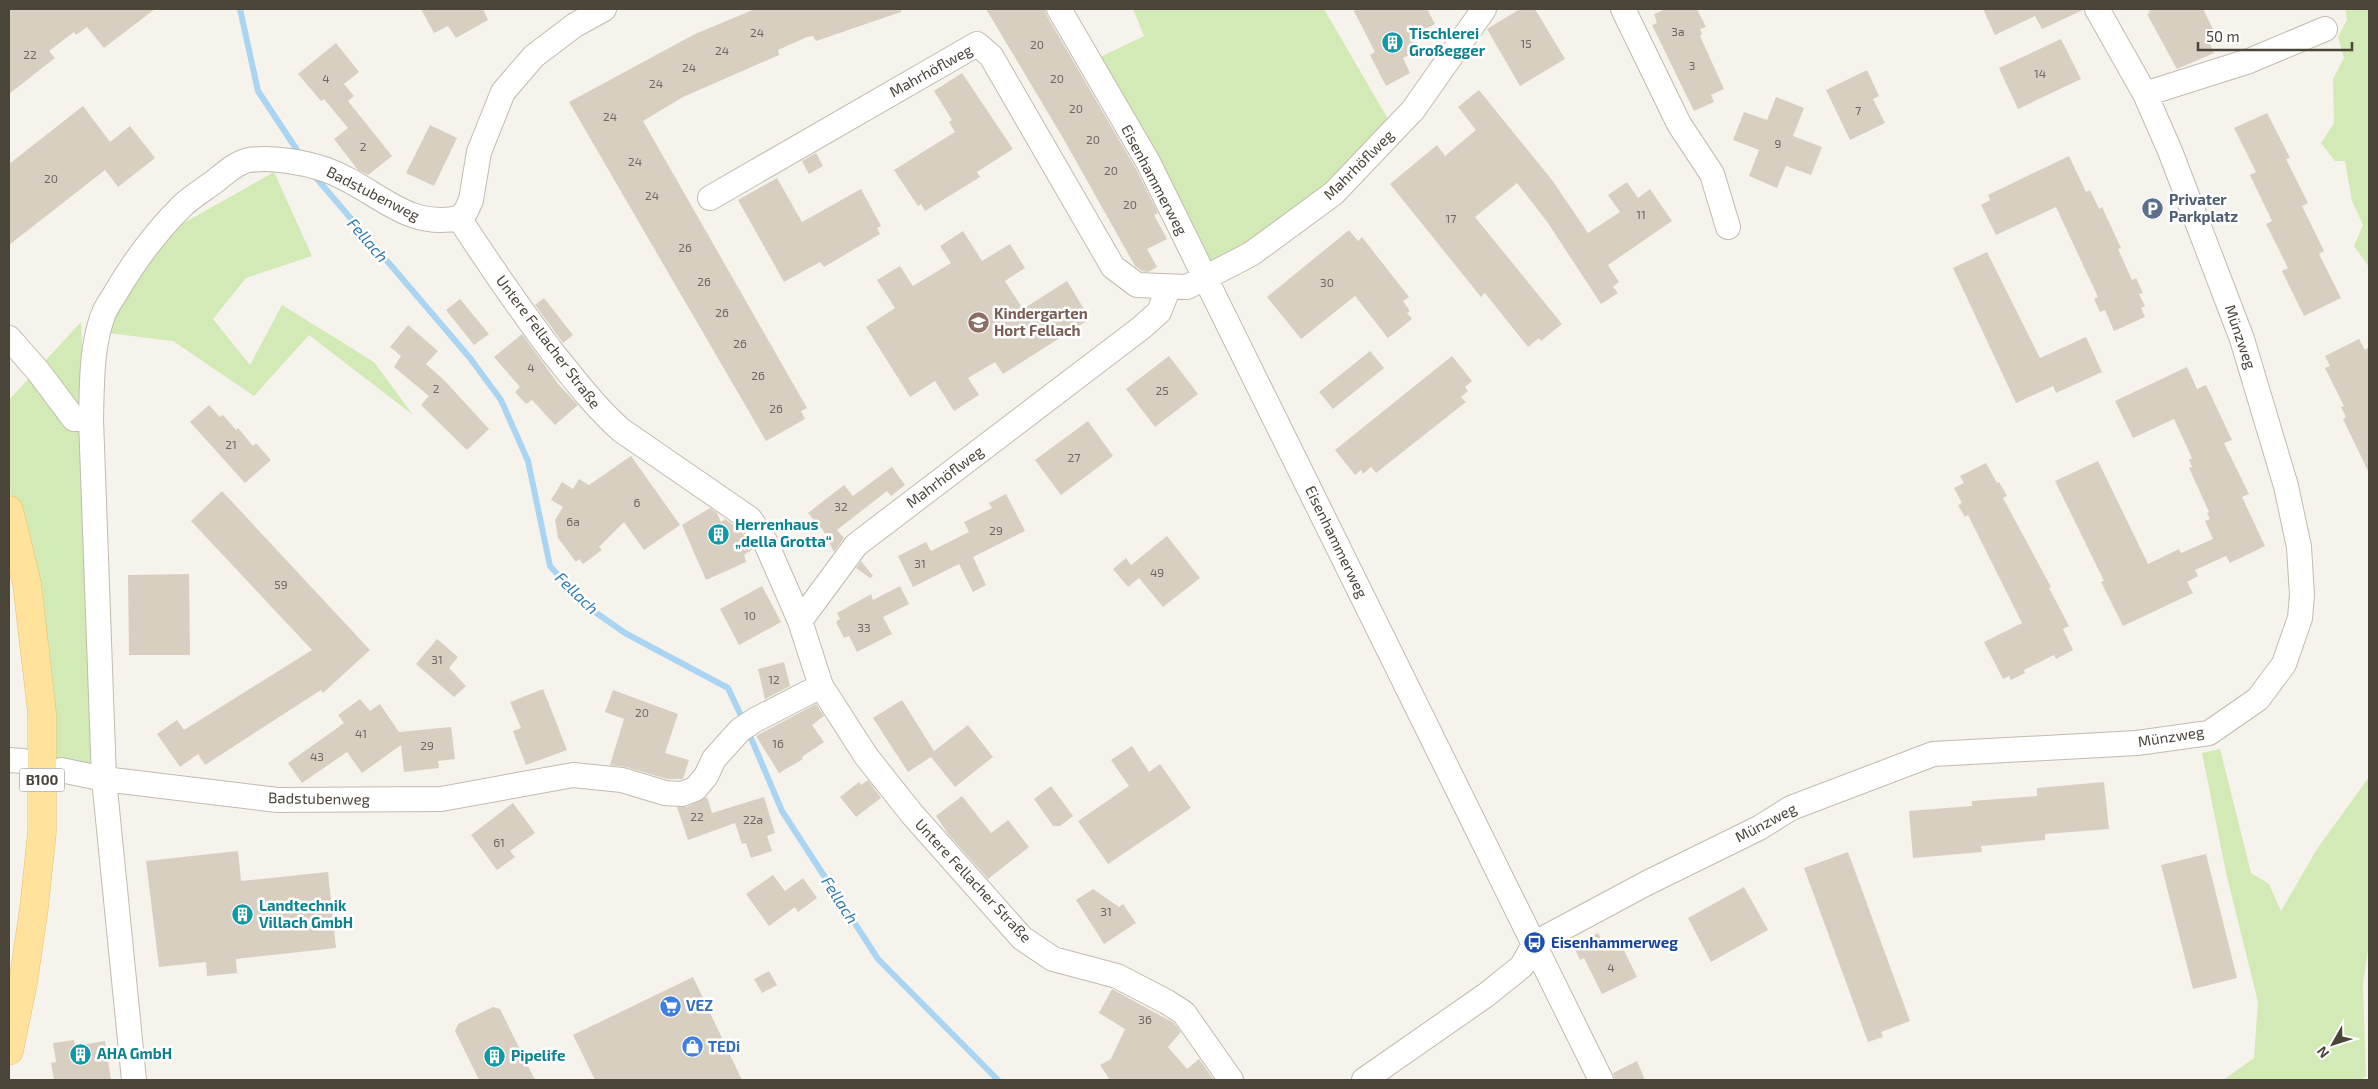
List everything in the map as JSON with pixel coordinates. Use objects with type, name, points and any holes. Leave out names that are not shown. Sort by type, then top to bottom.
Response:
[{"type":"main road","name":"B100","points":[[9,510],[27,584],[42,713],[42,832],[34,908],[23,983],[9,1052]]},
{"type":"street","points":[[459,218],[466,211],[471,200],[479,152],[503,92],[534,56],[574,24],[604,9]]},
{"type":"street","name":"Eisenhammerweg","points":[[1059,9],[1148,162],[1601,1080]]},
{"type":"street","name":"Mahrhöflweg","points":[[710,198],[977,44],[990,56],[1113,267],[1137,286],[1187,287],[1252,254],[1334,193],[1413,110],[1484,9]]},
{"type":"street","points":[[1623,9],[1679,124],[1712,174],[1728,227]]},
{"type":"street","name":"Münzweg","points":[[1535,943],[1647,883],[1759,828],[1791,808],[1933,754],[2137,743],[2209,733],[2258,699],[2284,664],[2300,618],[2302,594],[2299,547],[2286,486],[2240,333],[2174,160],[2145,94],[2097,9]]},
{"type":"street","points":[[2145,94],[2250,61],[2325,29]]},
{"type":"street","name":"Badstubenweg","points":[[134,1080],[104,779],[91,419],[94,361],[102,317],[124,277],[145,248],[182,206],[228,170],[248,160],[287,161],[324,169],[361,185],[402,212],[423,220],[443,222],[459,218]]},
{"type":"street","name":"Untere Fellacher Straße","points":[[459,218],[522,312],[588,397],[606,417],[621,430],[750,519],[765,541],[800,621],[821,686],[866,756],[912,814],[1022,938],[1053,959],[1118,976],[1184,1013],[1231,1080]]},
{"type":"street","name":"Mahrhöflweg","points":[[800,621],[856,545],[1141,328],[1159,312],[1169,287]]},
{"type":"street","points":[[9,338],[38,370],[74,419],[91,419]]},
{"type":"street","name":"Badstubenweg","points":[[104,779],[277,800],[442,799],[573,775],[600,776],[622,780],[665,793],[682,794],[696,789],[706,776],[714,759],[747,725],[821,686]]},
{"type":"street","points":[[61,770],[104,779]]},
{"type":"street","points":[[1364,1080],[1486,995],[1522,966],[1535,943]]},
{"type":"green space","points":[[1133,9],[1324,9],[1392,126],[1331,190],[1208,269],[1094,60],[1144,36]]},
{"type":"green space","points":[[2345,9],[2369,9],[2369,267],[2354,246],[2363,225],[2352,201],[2345,161],[2335,161],[2321,143],[2334,123],[2333,79],[2344,58],[2338,37],[2347,20]]},
{"type":"green space","points":[[274,172],[312,256],[246,278],[213,319],[250,365],[282,305],[374,362],[413,415],[309,335],[254,396],[173,341],[108,333],[124,296],[166,233]]},
{"type":"green space","points":[[81,322],[99,770],[39,763],[9,480],[9,400]]},
{"type":"green space","points":[[2220,749],[2251,873],[2269,884],[2281,911],[2317,849],[2369,777],[2369,943],[2363,984],[2366,1076],[2361,1080],[2223,1080],[2254,1058],[2258,1002],[2226,873],[2202,753]]},
{"type":"building","points":[[9,9],[155,9],[104,48],[87,27],[76,35],[74,32],[49,51],[55,58],[9,94]]},
{"type":"building","points":[[421,9],[483,9],[488,20],[456,38],[448,26],[434,33]]},
{"type":"building","points":[[755,9],[901,9],[901,12],[816,41],[813,36],[807,37],[778,50],[779,55],[683,97],[643,121],[807,408],[801,411],[805,419],[766,441],[569,102],[695,34]]},
{"type":"building","points":[[986,9],[1045,9],[1047,16],[1136,169],[1158,213],[1154,215],[1167,239],[1147,249],[1157,267],[1148,272],[1142,271],[1135,266],[1063,138]]},
{"type":"building","name":"Tischlerei Großegger","points":[[1353,9],[1427,9],[1435,24],[1411,36],[1419,50],[1403,58],[1410,73],[1386,86],[1370,55],[1375,52]]},
{"type":"building","points":[[1520,9],[1535,9],[1565,59],[1520,86],[1487,29]]},
{"type":"building","points":[[1666,9],[1697,9],[1706,27],[1700,29],[1702,34],[1700,36],[1724,89],[1711,95],[1714,102],[1694,111],[1652,25],[1657,23],[1654,14]]},
{"type":"building","points":[[1983,9],[2083,10],[2042,29],[2035,16],[1995,35]]},
{"type":"building","points":[[2148,9],[2203,9],[2214,31],[2206,35],[2214,53],[2177,69],[2147,14],[2150,13]]},
{"type":"building","points":[[2061,39],[2081,79],[2018,109],[1999,68]]},
{"type":"building","points":[[336,43],[359,72],[344,84],[354,96],[348,101],[392,156],[368,175],[358,170],[334,139],[348,128],[324,99],[321,101],[298,74]]},
{"type":"building","points":[[1867,70],[1879,96],[1873,99],[1885,123],[1850,140],[1826,90]]},
{"type":"building","points":[[962,73],[1013,149],[977,172],[980,177],[925,211],[921,204],[918,206],[894,170],[955,132],[949,122],[952,120],[934,91]]},
{"type":"building","points":[[1479,90],[1552,180],[1588,233],[1620,212],[1608,195],[1627,182],[1638,198],[1650,189],[1672,221],[1608,265],[1619,282],[1613,287],[1618,293],[1601,304],[1548,223],[1517,183],[1475,217],[1562,324],[1541,341],[1539,338],[1528,347],[1485,293],[1481,297],[1390,184],[1437,145],[1445,156],[1476,130],[1458,107]]},
{"type":"building","points":[[1776,97],[1804,108],[1793,136],[1822,147],[1811,175],[1786,166],[1777,188],[1749,176],[1759,150],[1733,140],[1744,112],[1767,120]]},
{"type":"building","points":[[83,106],[110,142],[130,126],[155,158],[118,187],[105,170],[9,245],[9,164]]},
{"type":"building","points":[[2267,113],[2290,158],[2286,159],[2308,203],[2302,206],[2324,251],[2319,254],[2341,298],[2304,316],[2282,271],[2288,268],[2266,224],[2272,221],[2250,175],[2256,172],[2234,128]]},
{"type":"building","points":[[430,125],[457,138],[434,186],[406,173]]},
{"type":"building","points":[[816,153],[823,166],[809,174],[802,161]]},
{"type":"building","points":[[2069,156],[2086,192],[2090,190],[2099,209],[2102,207],[2121,248],[2118,249],[2132,280],[2136,278],[2143,293],[2139,294],[2145,306],[2141,308],[2145,317],[2114,331],[2105,310],[2100,312],[2094,299],[2098,297],[2056,207],[1996,235],[1981,205],[1990,200],[1988,195]]},
{"type":"building","points":[[777,178],[802,222],[861,189],[881,226],[877,228],[880,234],[824,267],[820,262],[784,282],[738,200]]},
{"type":"building","points":[[1349,230],[1358,241],[1362,237],[1409,297],[1403,301],[1410,311],[1407,313],[1412,319],[1388,338],[1355,296],[1301,339],[1267,297]]},
{"type":"building","name":"Kindergarten Hort Fellach","points":[[963,231],[982,261],[1010,244],[1025,268],[1005,281],[1023,309],[1067,281],[1090,319],[1003,374],[995,362],[968,378],[979,395],[954,411],[935,381],[910,397],[866,327],[895,308],[877,280],[900,266],[913,286],[951,263],[940,246]]},
{"type":"building","points":[[1987,252],[2040,358],[2086,337],[2102,372],[2056,393],[2053,386],[2016,403],[1953,268]]},
{"type":"building","points":[[544,298],[573,335],[563,343],[535,305]]},
{"type":"building","points":[[460,299],[489,334],[474,345],[446,310]]},
{"type":"building","points":[[408,325],[438,351],[426,364],[445,381],[489,429],[467,450],[421,405],[429,396],[394,367],[401,356],[390,347]]},
{"type":"building","points":[[522,334],[559,385],[578,405],[555,425],[532,400],[526,404],[515,392],[520,387],[494,357]]},
{"type":"building","points":[[2359,339],[2365,350],[2369,347],[2369,473],[2343,419],[2346,417],[2341,407],[2344,406],[2325,368],[2330,366],[2325,356]]},
{"type":"building","points":[[1370,351],[1384,368],[1333,409],[1319,392]]},
{"type":"building","points":[[1169,356],[1198,394],[1155,427],[1126,389]]},
{"type":"building","points":[[1452,356],[1472,381],[1465,387],[1468,391],[1461,397],[1466,402],[1376,473],[1371,467],[1363,474],[1361,470],[1355,475],[1335,450]]},
{"type":"building","points":[[2187,367],[2197,389],[2206,385],[2232,440],[2224,443],[2249,494],[2242,497],[2265,546],[2230,563],[2226,556],[2195,570],[2198,576],[2187,582],[2193,593],[2123,626],[2101,582],[2104,581],[2055,481],[2098,461],[2148,564],[2179,549],[2181,553],[2213,539],[2205,521],[2210,519],[2207,513],[2209,512],[2189,468],[2192,467],[2189,460],[2192,458],[2174,419],[2133,438],[2115,401]]},
{"type":"building","points":[[209,405],[220,417],[223,415],[236,430],[238,428],[253,446],[256,443],[271,460],[245,483],[190,422]]},
{"type":"building","points":[[1088,421],[1113,456],[1061,495],[1035,460]]},
{"type":"building","points":[[631,456],[680,525],[644,550],[624,522],[599,547],[602,550],[583,564],[579,559],[576,562],[558,538],[555,520],[563,507],[551,500],[562,482],[573,489],[579,479],[589,485]]},
{"type":"building","points":[[1986,463],[2007,496],[2003,498],[2051,587],[2049,588],[2069,626],[2063,629],[2073,650],[2056,659],[2054,655],[2024,670],[2025,673],[2011,680],[2009,676],[2003,679],[1984,642],[2022,623],[1968,515],[1965,517],[1958,505],[1962,503],[1954,488],[1964,483],[1960,476]]},
{"type":"building","points":[[892,467],[905,485],[891,496],[887,491],[837,530],[844,538],[834,552],[822,528],[808,513],[844,485],[853,496]]},
{"type":"building","points":[[222,491],[370,650],[323,693],[321,690],[205,765],[198,754],[180,767],[157,734],[177,720],[184,730],[312,650],[191,521]]},
{"type":"building","points":[[1006,494],[1025,531],[973,557],[986,585],[973,592],[959,564],[913,587],[898,556],[926,542],[931,551],[969,532],[964,522],[992,508],[989,503]]},
{"type":"building","name":"Herrenhaus „della Grotta“","points":[[710,508],[717,513],[721,522],[725,519],[740,529],[753,549],[744,555],[746,562],[706,580],[682,525]]},
{"type":"building","points":[[1167,536],[1200,578],[1163,607],[1139,578],[1128,587],[1113,569],[1126,558],[1131,565]]},
{"type":"building","points":[[861,561],[873,576],[870,578],[856,568]]},
{"type":"building","points":[[189,574],[190,655],[129,655],[128,575]]},
{"type":"building","points":[[762,586],[781,622],[739,645],[720,609]]},
{"type":"building","points":[[900,586],[909,604],[883,617],[892,634],[857,652],[849,636],[844,638],[836,622],[840,619],[837,613],[871,594],[873,600]]},
{"type":"building","points":[[437,639],[458,657],[449,668],[466,686],[454,697],[416,664]]},
{"type":"building","points":[[784,662],[790,686],[765,699],[758,669]]},
{"type":"building","points":[[543,689],[567,750],[526,765],[513,731],[521,728],[510,702]]},
{"type":"building","points":[[613,690],[678,714],[665,753],[689,760],[683,779],[667,779],[626,767],[610,765],[624,719],[605,712]]},
{"type":"building","points":[[360,699],[370,711],[380,704],[399,732],[451,727],[455,759],[438,761],[439,768],[404,772],[401,745],[362,773],[347,752],[302,783],[288,763],[344,723],[338,715]]},
{"type":"building","points":[[902,700],[934,751],[968,725],[993,757],[955,787],[931,757],[908,772],[873,718]]},
{"type":"building","points":[[816,704],[824,716],[812,725],[824,742],[802,757],[803,759],[779,773],[756,736]]},
{"type":"building","points":[[1132,746],[1149,772],[1160,764],[1191,808],[1108,864],[1078,821],[1129,786],[1111,760]]},
{"type":"building","points":[[868,780],[881,798],[856,817],[840,797],[859,782],[861,785]]},
{"type":"building","points":[[2104,782],[2109,829],[2045,834],[2045,840],[1981,846],[1982,852],[1913,858],[1909,811],[1972,806],[1972,801],[2037,796],[2037,788]]},
{"type":"building","points":[[1051,786],[1073,816],[1060,826],[1053,826],[1034,799]]},
{"type":"building","points":[[962,796],[991,833],[1008,820],[1029,847],[988,879],[948,834],[936,816]]},
{"type":"building","points":[[707,797],[712,813],[764,797],[775,833],[767,836],[772,851],[751,858],[746,843],[742,844],[735,823],[688,840],[677,807],[687,807]]},
{"type":"building","points":[[513,803],[535,833],[510,851],[515,857],[497,870],[471,835]]},
{"type":"building","name":"Landtechnik Villach GmbH","points":[[238,851],[241,881],[328,872],[336,948],[236,959],[237,973],[207,976],[206,962],[159,967],[146,861]]},
{"type":"building","points":[[1848,852],[1910,1021],[1881,1032],[1883,1037],[1868,1042],[1804,868]]},
{"type":"building","points":[[2206,854],[2237,978],[2193,989],[2161,865]]},
{"type":"building","points":[[773,875],[785,891],[803,878],[817,898],[798,912],[795,907],[769,926],[746,894]]},
{"type":"building","points":[[1744,887],[1768,930],[1711,962],[1688,918]]},
{"type":"building","points":[[1093,889],[1119,907],[1123,904],[1136,923],[1104,944],[1076,900]]},
{"type":"building","points":[[1598,933],[1605,946],[1619,940],[1637,977],[1602,994],[1584,958],[1580,960],[1573,945]]},
{"type":"building","points":[[769,971],[777,985],[762,993],[754,979]]},
{"type":"building","name":"VEZ","points":[[693,977],[742,1080],[595,1080],[573,1035]]},
{"type":"building","points":[[1112,989],[1174,1023],[1181,1032],[1168,1047],[1187,1069],[1199,1059],[1214,1080],[1110,1080],[1100,1065],[1111,1059],[1125,1029],[1099,1013]]},
{"type":"building","name":"Pipelife","points":[[493,1007],[500,1009],[535,1080],[479,1080],[455,1031],[458,1024]]},
{"type":"building","name":"AHA GmbH","points":[[74,1040],[75,1046],[105,1041],[111,1080],[54,1080],[51,1063],[56,1062],[53,1043]]},
{"type":"building","points":[[1637,1061],[1645,1080],[1615,1080],[1613,1073]]},
{"type":"waterway","name":"Fellach","points":[[240,9],[258,91],[301,156]]},
{"type":"waterway","name":"Fellach","points":[[312,173],[470,358],[501,400],[528,461],[550,566],[585,605],[625,633],[728,688],[744,722]]},
{"type":"waterway","name":"Fellach","points":[[748,731],[782,811],[878,959],[998,1080]]},
{"type":"place","name":"Tischlerei Großegger","points":[[1393,43]]},
{"type":"place","name":"Privater Parkplatz","points":[[2153,209]]},
{"type":"place","name":"Kindergarten Hort Fellach","points":[[978,323]]},
{"type":"place","name":"Herrenhaus „della Grotta“","points":[[719,534]]},
{"type":"place","name":"Landtechnik Villach GmbH","points":[[243,915]]},
{"type":"place","name":"Eisenhammerweg","points":[[1535,943]]},
{"type":"place","name":"VEZ","points":[[670,1006]]},
{"type":"place","name":"TEDi","points":[[692,1047]]},
{"type":"place","name":"AHA GmbH","points":[[81,1054]]},
{"type":"place","name":"Pipelife","points":[[495,1056]]}]
